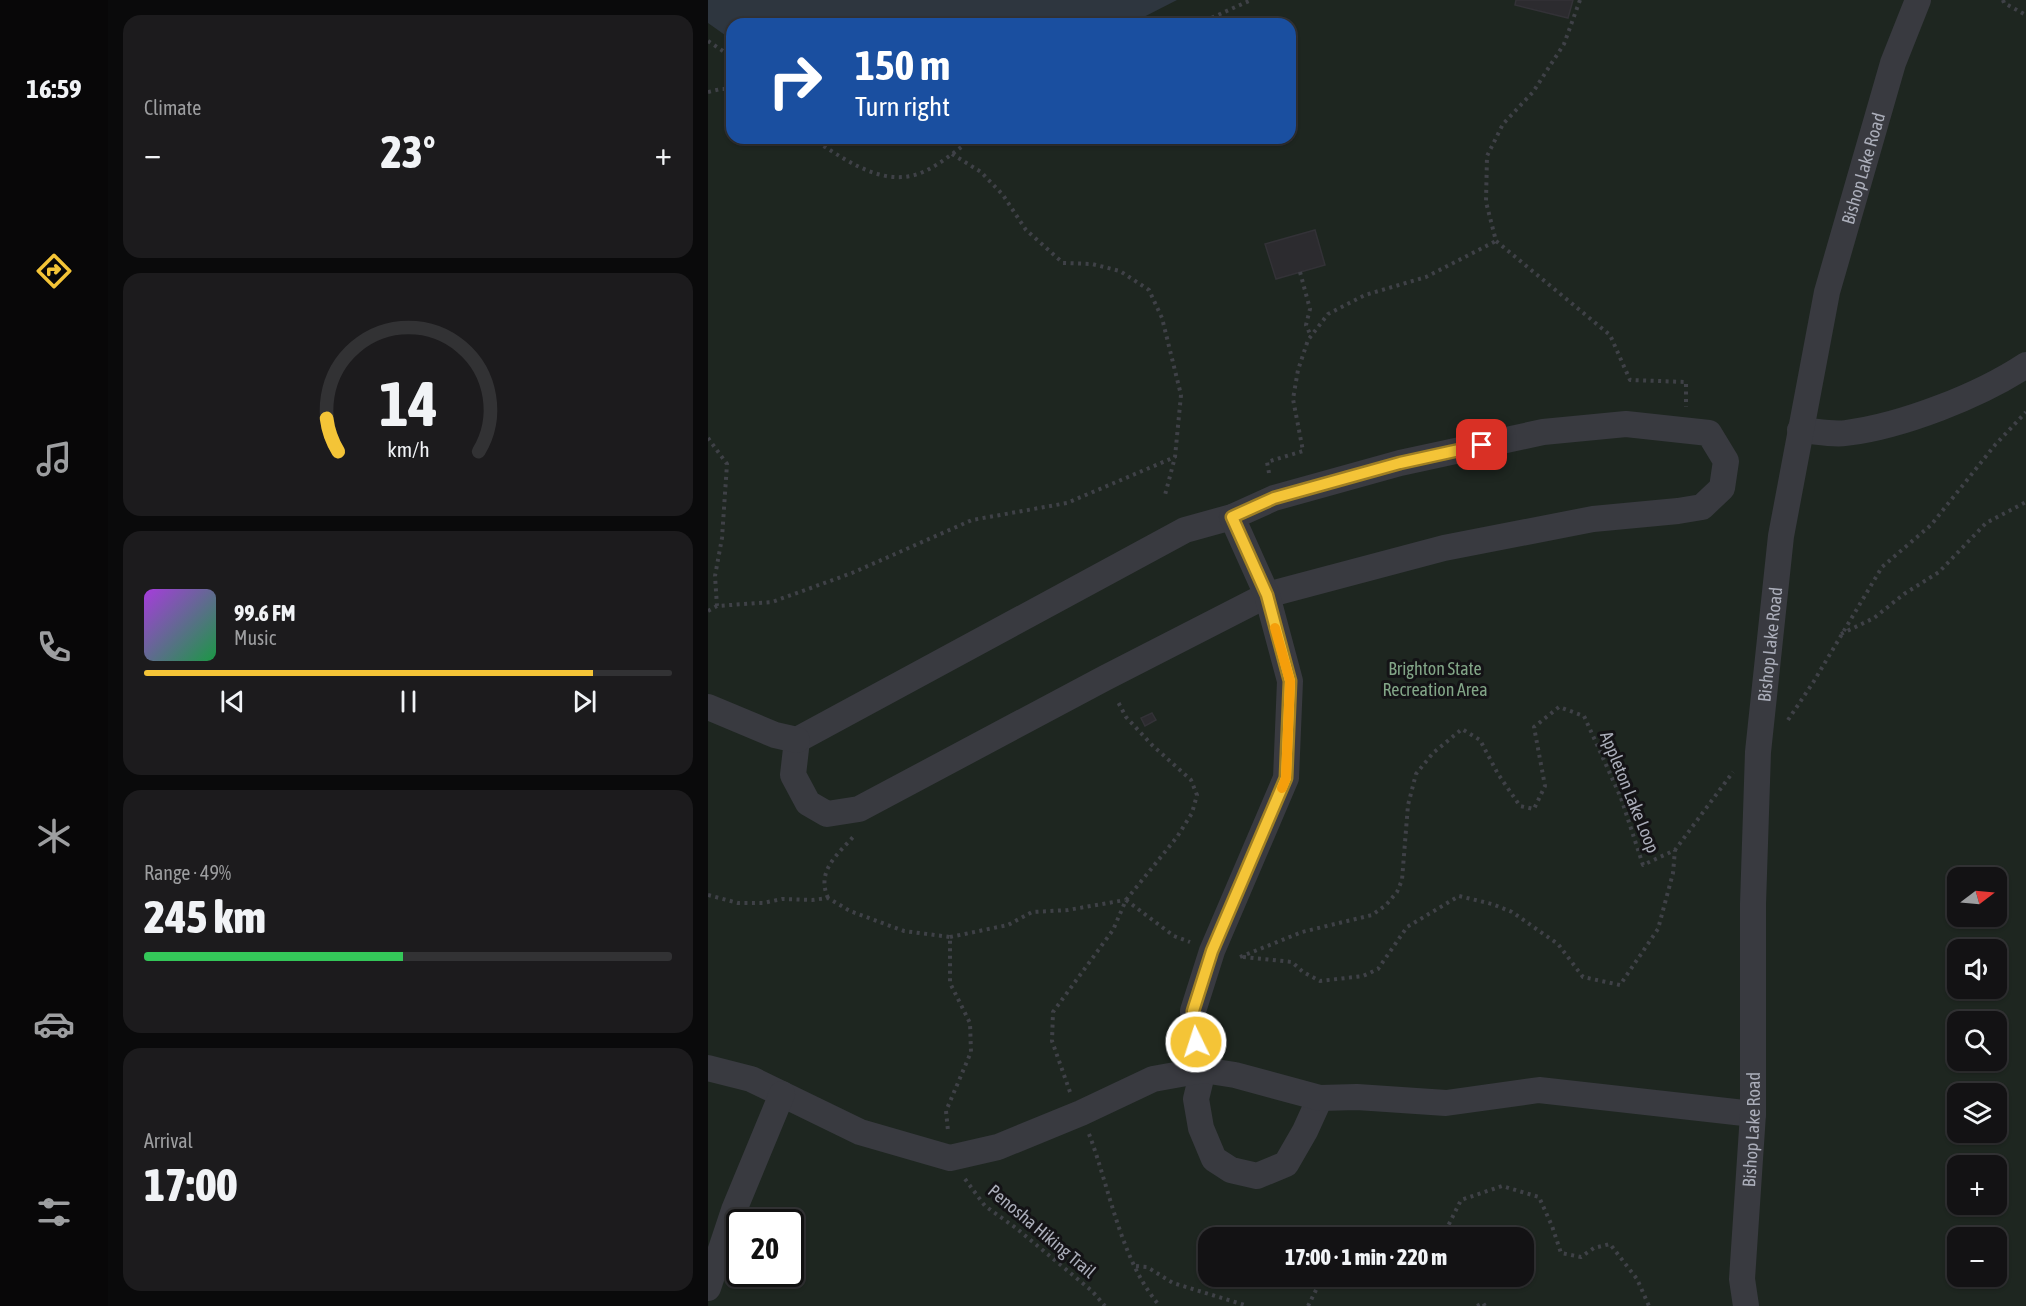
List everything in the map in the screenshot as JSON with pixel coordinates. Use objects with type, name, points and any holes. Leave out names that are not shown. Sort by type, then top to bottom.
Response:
[{"type":"street","name":"Bishop Lake Road","points":[[1746,1306],[1742,1279],[1753,1114],[1753,904],[1759,745],[1781,536],[1827,292],[1893,63],[1918,0]]},
{"type":"street","points":[[1800,430],[1843,433],[1879,427],[1974,393],[2026,364]]},
{"type":"street","points":[[708,707],[775,735],[797,740],[1185,530],[1232,517],[1274,498],[1400,463],[1543,432],[1626,424],[1709,433],[1726,460],[1722,488],[1702,507],[1593,519],[1444,548],[1267,595],[859,809],[826,814],[808,803],[793,775],[797,740]]},
{"type":"street","points":[[1232,517],[1267,595],[1290,681],[1286,778],[1212,951],[1193,1011],[1196,1042],[1203,1070],[1196,1099],[1202,1128],[1214,1159],[1231,1170],[1257,1176],[1286,1164],[1320,1098]]},
{"type":"street","points":[[708,1068],[751,1079],[860,1132],[950,1158],[998,1148],[1153,1079],[1203,1070],[1235,1075],[1320,1098],[1357,1097],[1446,1103],[1539,1090],[1753,1114]]},
{"type":"street","points":[[708,1288],[734,1210],[782,1094]]},
{"type":"path","points":[[1211,18],[1251,0]]},
{"type":"path","points":[[1580,0],[1564,44],[1533,92],[1503,124],[1487,156],[1486,202],[1496,241],[1610,335],[1630,380],[1686,382],[1686,430]]},
{"type":"path","points":[[2003,0],[2004,3],[2026,15]]},
{"type":"path","points":[[708,41],[726,53]]},
{"type":"path","points":[[708,92],[726,89]]},
{"type":"path","points":[[821,144],[870,172],[896,177],[921,173],[965,144]]},
{"type":"path","points":[[952,154],[981,172],[1003,195],[1026,230],[1063,263],[1092,264],[1119,271],[1149,290],[1162,318],[1181,395],[1175,457],[1165,495]]},
{"type":"path","points":[[1274,498],[1267,462],[1303,451],[1293,399],[1298,370],[1311,336],[1328,314],[1365,295],[1426,277],[1496,241]]},
{"type":"path","points":[[1300,272],[1310,309],[1306,325],[1311,336]]},
{"type":"path","points":[[2026,412],[1995,445],[1931,525],[1882,567],[1840,634],[1874,618],[1904,594],[1939,573],[1986,523],[2026,502]]},
{"type":"path","points":[[708,438],[728,464],[722,537],[715,576],[717,606]]},
{"type":"path","points":[[708,610],[717,606],[772,602],[852,573],[972,520],[1067,503],[1175,457]]},
{"type":"path","points":[[859,809],[863,826],[824,872],[823,887],[828,898],[850,911],[904,931],[950,937],[1008,925],[1032,912],[1068,910],[1126,900],[1177,837],[1192,813],[1197,795],[1191,780],[1152,745],[1126,717],[1105,678]]},
{"type":"path","name":"Appleton Lake Loop","points":[[1126,900],[1174,936],[1212,951],[1240,957],[1292,962],[1303,972],[1320,981],[1363,976],[1378,969],[1407,927],[1459,896],[1492,904],[1512,912],[1558,944],[1583,977],[1620,985],[1658,929],[1673,873],[1675,850],[1643,865],[1621,798],[1584,716],[1559,707],[1534,727],[1545,786],[1534,809],[1520,806],[1498,774],[1480,740],[1462,729],[1434,753],[1416,774],[1408,805],[1402,880],[1397,892],[1386,905],[1372,915],[1302,932],[1240,957]]},
{"type":"path","points":[[708,895],[738,903],[828,898]]},
{"type":"path","points":[[950,937],[950,983],[970,1023],[971,1052],[946,1111],[950,1158]]},
{"type":"path","name":"Penosha Hiking Trail","points":[[950,1158],[984,1206],[1016,1228],[1092,1291],[1105,1306]]},
{"type":"path","points":[[1448,1227],[1461,1200],[1502,1185],[1539,1197],[1562,1253],[1581,1257],[1594,1248],[1610,1244],[1637,1279],[1649,1306]]},
{"type":"path","points":[[1160,1306],[1147,1291],[1136,1266],[1147,1267],[1173,1283],[1248,1306]]},
{"type":"path","points":[[1308,1306],[1318,1287]]},
{"type":"path","points":[[1477,1306],[1484,1303],[1485,1306]]},
{"type":"green space","name":"Brighton State Recreation Area","points":[[708,0],[2026,0],[2026,1306],[708,1306]]},
{"type":"shaded area","points":[[708,0],[1177,0],[1142,18],[726,18],[726,36],[708,23]]},
{"type":"building","points":[[1516,0],[1573,0],[1568,18],[1515,5]]},
{"type":"building","points":[[1315,230],[1325,265],[1276,279],[1265,244]]},
{"type":"building","points":[[1152,713],[1156,720],[1145,726],[1141,718]]},
{"type":"slow traffic","points":[[1275,628],[1290,681],[1286,778],[1282,788]]},
{"type":"route","points":[[1196,1042],[1193,1011],[1212,951],[1286,778],[1290,681],[1267,595],[1232,517],[1274,498],[1400,463],[1482,445]]}]
